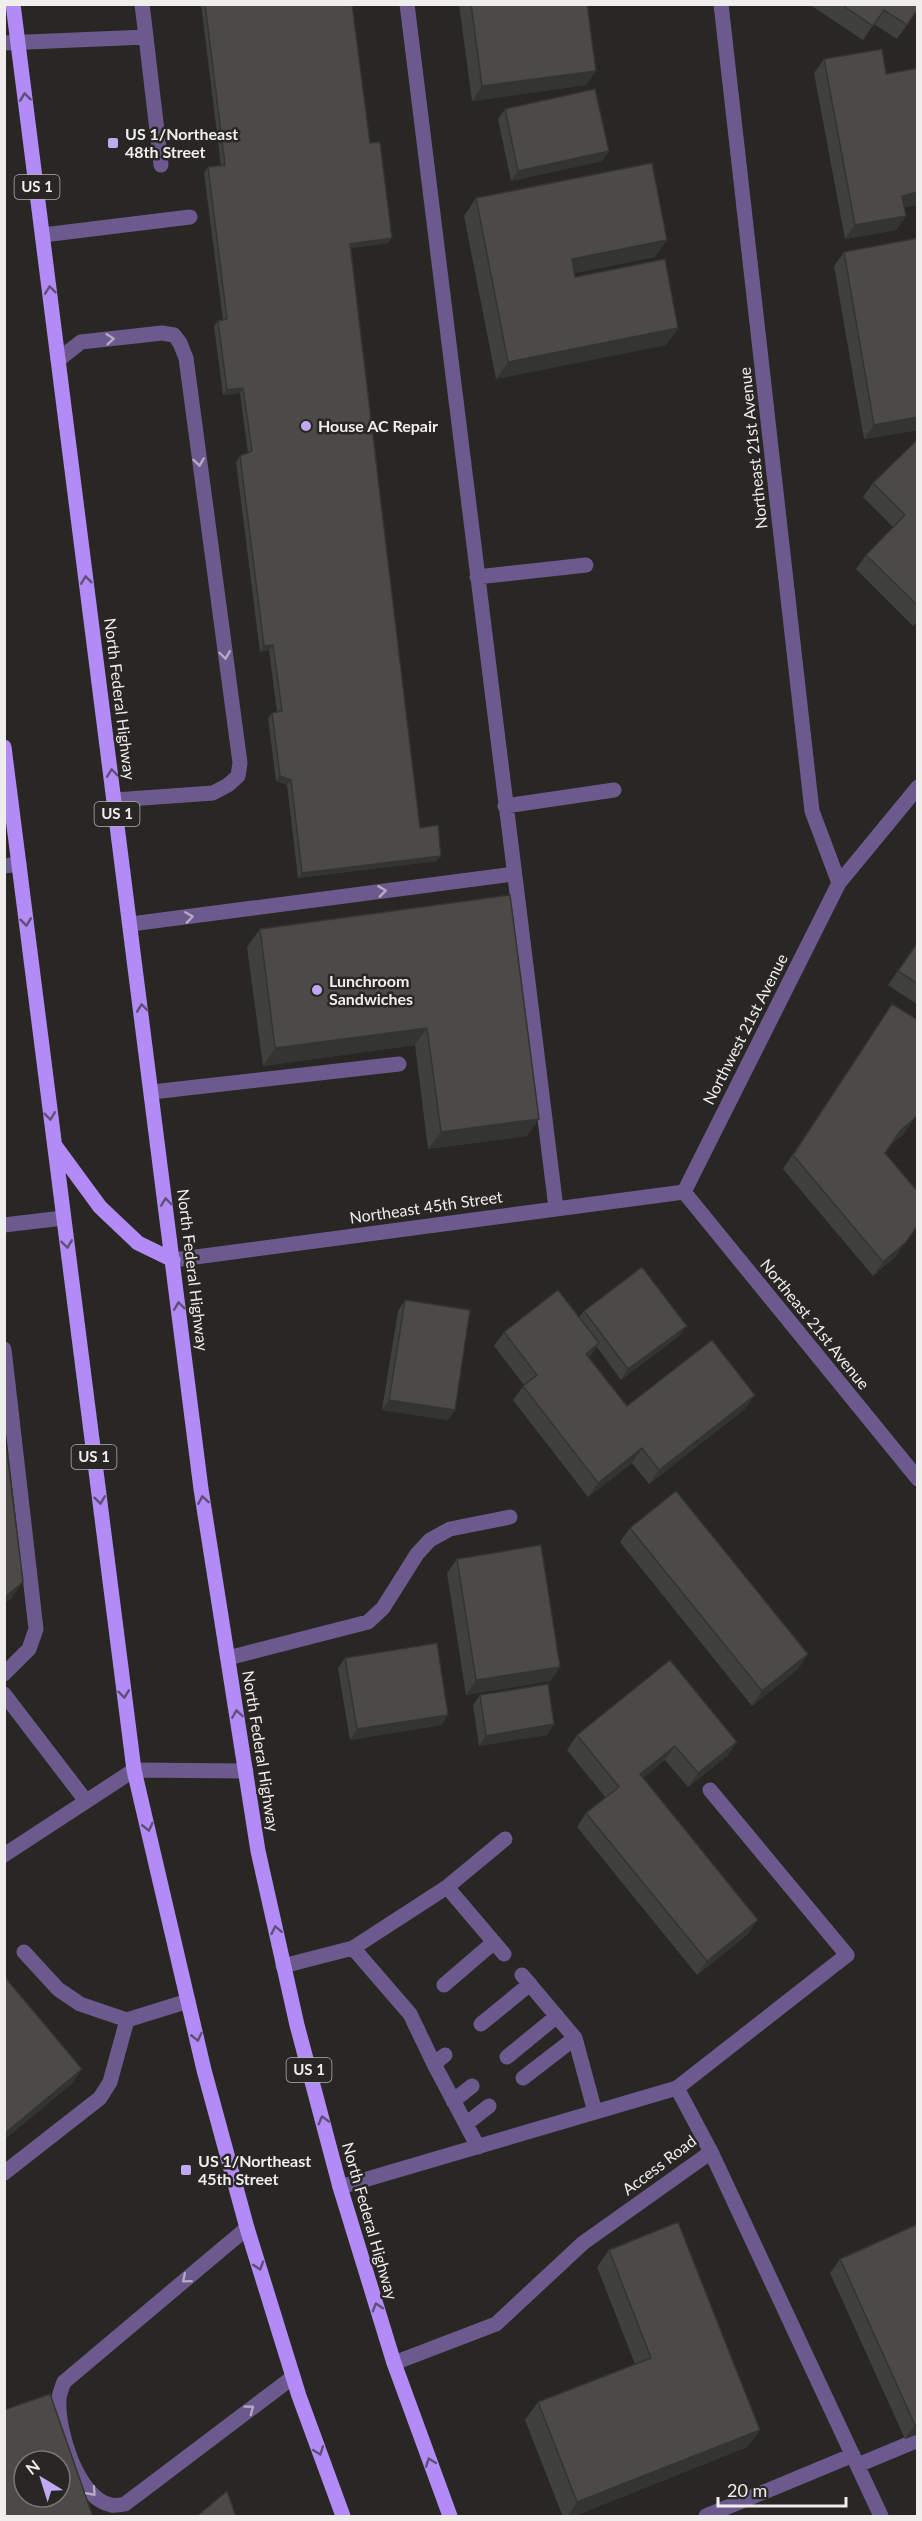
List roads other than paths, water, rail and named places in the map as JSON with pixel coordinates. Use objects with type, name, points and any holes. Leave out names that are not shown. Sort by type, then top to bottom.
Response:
[{"type":"main road","name":"North Federal Highway","points":[[13,4],[11,43],[43,235],[201,1489],[258,1851],[284,1966],[340,2187],[394,2363],[450,2517]]},
{"type":"main road","name":"US 1","points":[[4,747],[12,865],[54,1145],[134,1770],[188,2001],[247,2228],[293,2377],[344,2517]]},
{"type":"main road","points":[[54,1145],[100,1207],[138,1243],[173,1260]]},
{"type":"street","points":[[142,4],[161,165]]},
{"type":"street","points":[[407,4],[556,1208]]},
{"type":"street","name":"Northeast 21st Avenue","points":[[721,4],[812,811],[839,882]]},
{"type":"street","points":[[11,43],[146,37]]},
{"type":"street","points":[[43,235],[190,217]]},
{"type":"street","points":[[58,360],[81,342],[162,333],[174,335],[180,343],[186,358],[240,763],[238,776],[228,785],[213,793],[115,800]]},
{"type":"street","points":[[477,577],[586,565]]},
{"type":"street","points":[[839,882],[918,787]]},
{"type":"street","points":[[505,806],[614,790]]},
{"type":"street","points":[[131,924],[514,874]]},
{"type":"street","name":"Northwest 21st Avenue","points":[[684,1192],[839,882]]},
{"type":"street","points":[[152,1092],[399,1064]]},
{"type":"street","name":"Northeast 21st Avenue","points":[[684,1192],[918,1479]]},
{"type":"street","name":"Northeast 45th Street","points":[[173,1260],[684,1192]]},
{"type":"street","points":[[4,1225],[63,1218]]},
{"type":"street","points":[[4,1349],[36,1629],[29,1649],[4,1674]]},
{"type":"street","points":[[228,1658],[368,1622],[383,1608],[417,1554],[430,1539],[450,1530],[510,1517]]},
{"type":"street","points":[[4,1694],[86,1801]]},
{"type":"street","points":[[4,1855],[134,1770],[246,1772]]},
{"type":"street","points":[[340,2187],[677,2088],[847,1955],[710,1790]]},
{"type":"street","points":[[284,1966],[353,1948],[447,1887],[505,1839]]},
{"type":"street","points":[[444,1985],[499,1948],[447,1887]]},
{"type":"street","points":[[353,1948],[410,2014],[440,2060],[453,2101],[478,2147]]},
{"type":"street","points":[[24,1952],[58,1989],[80,2004],[127,2020],[188,2001]]},
{"type":"street","points":[[481,2024],[526,1979],[575,2038],[595,2112]]},
{"type":"street","points":[[507,2057],[556,2016]]},
{"type":"street","points":[[4,2173],[100,2098],[110,2082],[127,2020]]},
{"type":"street","points":[[523,2078],[575,2038]]},
{"type":"street","points":[[453,2101],[472,2086]]},
{"type":"street","name":"Access Road","points":[[394,2363],[496,2324],[583,2243],[711,2152],[677,2088]]},
{"type":"street","points":[[466,2124],[489,2106]]},
{"type":"street","points":[[711,2152],[881,2517]]},
{"type":"street","points":[[247,2228],[64,2382],[58,2397],[60,2426],[69,2454],[81,2479],[98,2499],[112,2506],[125,2504],[293,2377]]},
{"type":"street","points":[[706,2517],[855,2460],[918,2440]]},
{"type":"place","name":"US 1/Northeast 48th Street","points":[[113,143]]},
{"type":"place","name":"House AC Repair","points":[[306,426]]},
{"type":"place","name":"Lunchroom Sandwiches","points":[[317,990]]},
{"type":"place","name":"US 1/Northeast 45th Street","points":[[186,2170]]}]
